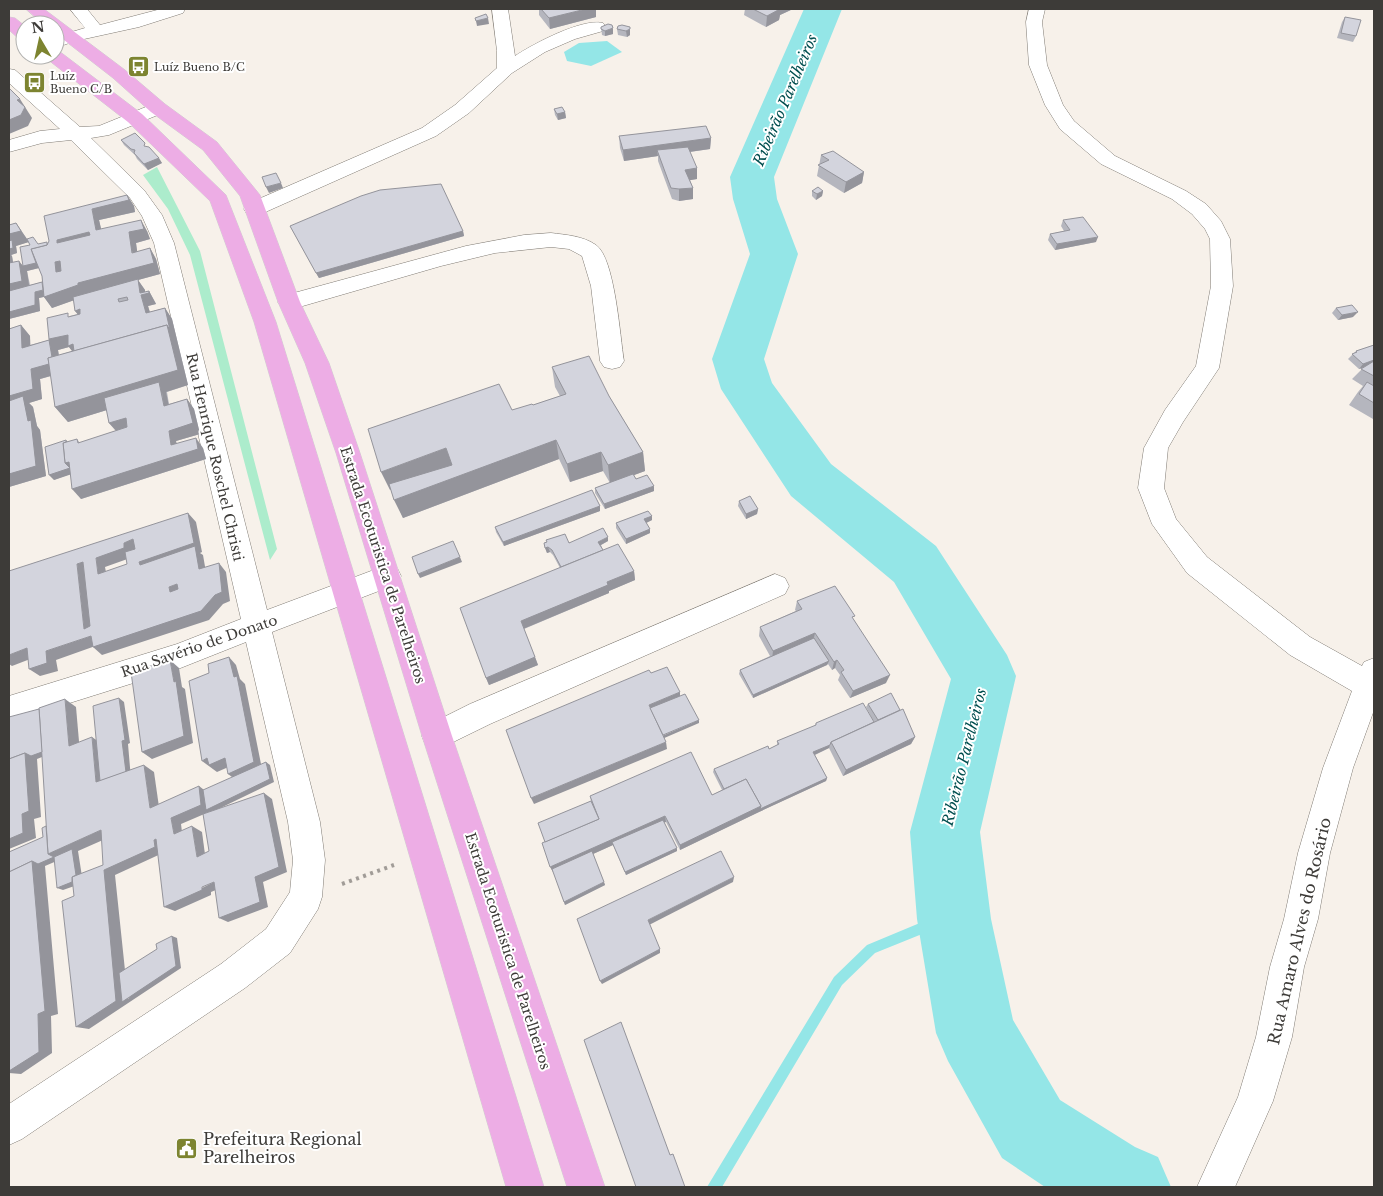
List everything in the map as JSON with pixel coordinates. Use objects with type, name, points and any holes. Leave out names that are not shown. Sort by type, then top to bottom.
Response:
[{"type":"main road","name":"Estrada Ecoturistica de Parelheiros","points":[[65,40],[146,113],[172,152],[219,199],[265,322],[348,590],[524,1187]]},
{"type":"main road","name":"Estrada Ecoturistica de Parelheiros","points":[[146,113],[210,146],[250,195],[290,302],[317,363],[437,736],[586,1187]]},
{"type":"street","points":[[65,40],[78,9]]},
{"type":"street","points":[[65,40],[177,9]]},
{"type":"street","points":[[500,9],[506,50],[506,69]]},
{"type":"street","points":[[1037,9],[1034,22],[1038,64],[1054,105],[1067,125],[1108,160],[1179,195],[1199,209],[1214,226],[1220,239],[1222,286],[1207,368],[1174,416],[1156,448],[1151,488],[1164,524],[1196,564],[1300,646],[1371,678]]},
{"type":"street","points":[[254,209],[429,132],[462,110],[506,69],[539,48],[597,27]]},
{"type":"street","name":"Rua Henrique Roschel Christi","points":[[9,74],[76,134],[137,194],[152,215],[164,243],[304,822],[309,860],[306,897]]},
{"type":"street","points":[[9,146],[40,137],[102,131],[146,113]]},
{"type":"street","points":[[290,302],[472,251],[512,243],[550,240],[576,243],[591,251],[599,270],[612,361]]},
{"type":"street","name":"Rua Savério de Donato","points":[[9,709],[178,656],[387,576]]},
{"type":"street","points":[[437,736],[480,714],[775,586]]},
{"type":"street","name":"Rua Amaro Alves do Rosário","points":[[1216,1187],[1255,1101],[1274,1037],[1287,967],[1301,919],[1314,853],[1338,768],[1371,678]]},
{"type":"street","points":[[9,1126],[234,976],[278,941],[306,897]]},
{"type":"path","points":[[306,897],[426,853]]},
{"type":"green space","points":[[157,167],[200,251],[277,549],[270,560],[190,255],[168,209],[143,175]]},
{"type":"water","points":[[607,41],[622,52],[591,66],[567,61],[564,52],[579,43]]},
{"type":"building","points":[[541,9],[586,9],[549,18]]},
{"type":"building","points":[[753,9],[780,9],[767,16]]},
{"type":"building","points":[[486,14],[488,18],[476,21],[475,18]]},
{"type":"building","points":[[1345,17],[1361,20],[1356,36],[1341,33]]},
{"type":"building","points":[[608,24],[612,25],[613,28],[605,31],[601,29],[601,27]]},
{"type":"building","points":[[618,26],[630,27],[630,29],[626,31],[617,29]]},
{"type":"building","points":[[9,88],[20,99],[17,100],[25,107],[21,115],[9,120]]},
{"type":"building","points":[[562,107],[565,112],[557,114],[554,109]]},
{"type":"building","points":[[706,126],[711,138],[623,150],[619,136]]},
{"type":"building","points":[[135,133],[145,143],[144,146],[149,147],[159,158],[144,164],[134,153],[135,150],[131,149],[121,140]]},
{"type":"building","points":[[688,147],[697,168],[685,170],[693,188],[671,188],[657,150]]},
{"type":"building","points":[[833,151],[864,172],[846,182],[818,165],[829,160],[821,155]]},
{"type":"building","points":[[276,173],[281,183],[266,187],[262,177]]},
{"type":"building","points":[[441,184],[463,231],[316,273],[290,226],[380,190]]},
{"type":"building","points":[[818,187],[823,191],[817,194],[812,191]]},
{"type":"building","points":[[127,195],[129,200],[92,209],[96,230],[141,220],[144,229],[129,232],[132,253],[150,248],[154,263],[78,283],[78,285],[44,297],[42,276],[31,249],[47,245],[49,241],[44,216]],"holes":[[[89,232],[90,235],[57,243],[57,240]],[[60,261],[61,271],[56,272],[55,262]]]},
{"type":"building","points":[[1083,217],[1098,237],[1057,244],[1050,234],[1070,230],[1063,220]]},
{"type":"building","points":[[16,223],[21,231],[9,234],[9,225]]},
{"type":"building","points":[[33,237],[38,244],[47,242],[47,245],[31,249],[36,263],[23,266],[20,247],[30,245],[27,239]]},
{"type":"building","points":[[12,240],[13,248],[9,249],[9,241]]},
{"type":"building","points":[[19,261],[22,281],[9,284],[9,263]]},
{"type":"building","points":[[138,279],[140,293],[149,291],[149,293],[141,295],[146,313],[165,308],[170,330],[167,325],[74,351],[73,344],[68,346],[68,335],[49,339],[47,318],[68,313],[68,317],[80,314],[80,309],[75,311],[73,297]],"holes":[[[127,297],[128,300],[119,302],[118,299]]]},
{"type":"building","points":[[42,282],[43,290],[35,292],[35,305],[9,312],[9,291]]},
{"type":"building","points":[[1352,305],[1358,312],[1342,315],[1336,308]]},
{"type":"building","points":[[21,325],[22,348],[49,340],[52,357],[48,358],[49,364],[31,369],[33,389],[9,396],[9,329]]},
{"type":"building","points":[[167,325],[178,370],[55,407],[48,358]]},
{"type":"building","points":[[1374,345],[1374,360],[1363,364],[1352,354],[1356,351]]},
{"type":"building","points":[[589,356],[609,396],[643,452],[608,465],[601,452],[567,464],[556,440],[394,500],[389,484],[452,465],[446,448],[381,472],[368,429],[499,384],[512,410],[533,405],[566,394],[552,367]]},
{"type":"building","points":[[1374,361],[1374,376],[1361,369]]},
{"type":"building","points":[[159,382],[164,406],[187,399],[193,423],[169,431],[171,445],[196,438],[198,449],[72,489],[69,462],[65,463],[63,443],[77,439],[78,443],[127,427],[126,418],[109,423],[104,398]]},
{"type":"building","points":[[1367,382],[1374,386],[1374,403],[1359,394]]},
{"type":"building","points":[[23,396],[28,421],[31,420],[36,466],[9,474],[9,401]]},
{"type":"building","points":[[66,440],[63,443],[65,463],[70,468],[49,475],[45,447]]},
{"type":"building","points":[[633,474],[636,479],[647,475],[654,486],[604,504],[595,488]]},
{"type":"building","points":[[592,490],[600,506],[503,542],[495,527]]},
{"type":"building","points":[[750,496],[758,509],[746,514],[739,501]]},
{"type":"building","points":[[648,511],[652,516],[644,519],[650,529],[626,539],[616,523]]},
{"type":"building","points":[[188,513],[194,543],[139,562],[140,565],[195,546],[199,569],[219,563],[222,592],[215,595],[201,611],[93,647],[91,636],[46,651],[47,663],[29,669],[27,648],[9,655],[9,571]],"holes":[[[133,539],[135,549],[125,552],[127,564],[98,574],[96,558],[124,548],[124,543]],[[83,562],[90,626],[84,629],[77,564]],[[177,584],[178,589],[170,592],[169,587]]]},
{"type":"building","points":[[603,528],[608,537],[598,542],[603,550],[561,567],[552,550],[548,547],[545,548],[544,543],[547,542],[546,540],[565,534],[569,543]]},
{"type":"building","points":[[453,541],[460,557],[418,574],[412,557]]},
{"type":"building","points":[[618,544],[634,571],[607,582],[608,585],[521,621],[535,657],[486,678],[460,608]]},
{"type":"building","points":[[835,586],[855,616],[852,617],[890,675],[853,691],[841,672],[844,670],[837,660],[834,662],[815,633],[773,651],[760,627],[802,609],[797,601]]},
{"type":"building","points":[[814,638],[829,661],[753,695],[740,670]]},
{"type":"building","points":[[229,657],[234,677],[237,676],[254,762],[228,774],[225,758],[209,765],[207,758],[202,761],[189,681],[209,673],[208,664]]},
{"type":"building","points":[[170,660],[174,682],[176,681],[184,736],[142,752],[131,672]]},
{"type":"building","points":[[667,667],[680,692],[649,705],[666,742],[531,798],[506,730],[649,670],[651,673]]},
{"type":"building","points":[[891,693],[900,710],[878,720],[868,704]]},
{"type":"building","points":[[685,694],[699,720],[663,735],[650,708]]},
{"type":"building","points":[[119,698],[125,740],[122,741],[126,772],[100,781],[93,706]]},
{"type":"building","points":[[65,699],[69,746],[92,737],[96,782],[144,765],[150,808],[199,786],[201,805],[171,818],[174,834],[192,826],[197,857],[209,851],[203,814],[264,793],[279,867],[255,877],[260,902],[219,918],[214,882],[202,887],[202,890],[164,907],[156,839],[154,840],[155,847],[104,870],[116,1001],[76,1027],[62,901],[74,896],[72,877],[103,865],[101,830],[48,854],[39,708]]},
{"type":"building","points":[[863,703],[874,722],[813,752],[827,778],[760,809],[761,806],[746,779],[724,789],[714,769],[768,746],[769,749],[779,744],[777,741]]},
{"type":"building","points":[[39,709],[42,752],[31,756],[25,753],[9,759],[9,717]]},
{"type":"building","points":[[903,709],[915,737],[846,770],[831,742]]},
{"type":"building","points":[[691,752],[712,795],[746,779],[761,806],[680,845],[665,816],[550,867],[542,843],[599,819],[590,796]]},
{"type":"building","points":[[25,753],[29,811],[22,814],[23,833],[9,839],[9,759]]},
{"type":"building","points":[[266,762],[270,779],[206,810],[203,790]]},
{"type":"building","points":[[591,801],[599,819],[545,842],[538,823]]},
{"type":"building","points":[[663,820],[677,848],[625,872],[612,842]]},
{"type":"building","points":[[46,826],[48,854],[54,857],[38,864],[32,861],[9,872],[9,852],[43,837],[42,828]]},
{"type":"building","points":[[72,849],[76,875],[72,877],[72,882],[57,888],[54,857]]},
{"type":"building","points":[[592,851],[604,882],[564,902],[552,869]]},
{"type":"building","points":[[721,851],[734,877],[648,920],[660,949],[600,981],[577,919]]},
{"type":"building","points":[[32,861],[45,1011],[38,1014],[39,1052],[9,1071],[9,872]]},
{"type":"building","points":[[172,936],[176,966],[122,1002],[119,973],[157,949],[156,944]]},
{"type":"building","points":[[621,1022],[670,1155],[673,1154],[685,1187],[636,1187],[584,1040]]},
{"type":"waterway","name":"Ribeirão Parelheiros","points":[[823,9],[752,177],[755,199],[774,254],[738,359],[747,389],[811,480],[915,564],[984,676],[945,832],[954,919],[976,1033],[1031,1129],[1106,1178],[1128,1187]]},
{"type":"waterway","points":[[714,1187],[838,981],[871,949],[927,926],[954,919]]},
{"type":"place","name":"Luíz Bueno B/C","points":[[138,67]]},
{"type":"place","name":"Luíz Bueno C/B","points":[[34,82]]},
{"type":"place","name":"Prefeitura Regional Parelheiros","points":[[187,1148]]}]
